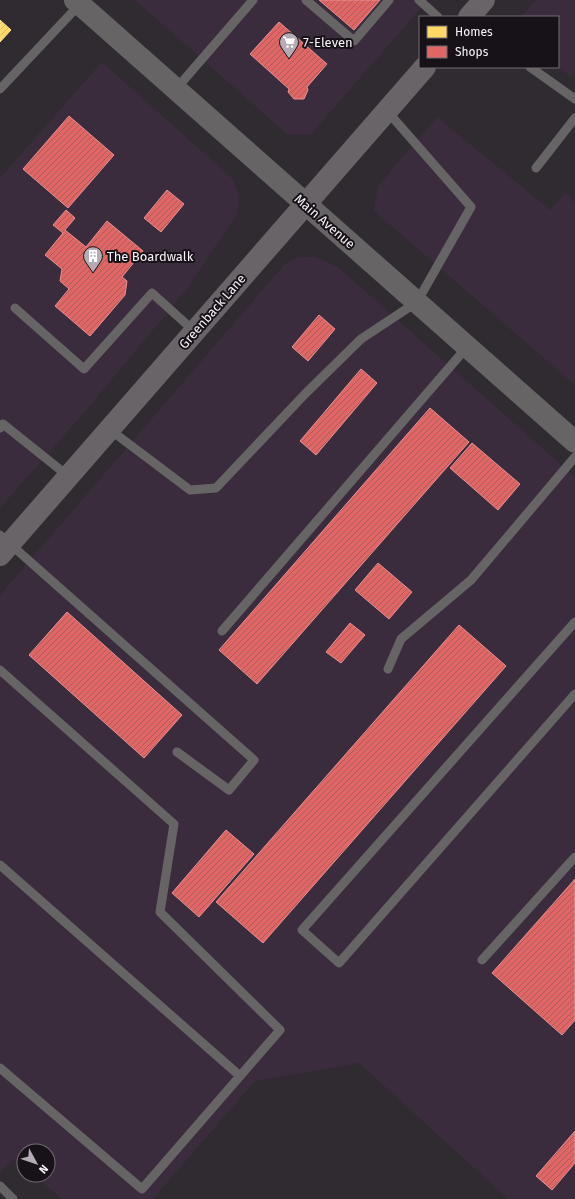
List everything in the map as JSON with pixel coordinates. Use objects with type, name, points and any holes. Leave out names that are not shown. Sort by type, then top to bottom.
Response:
[{"type":"main road","points":[[470,16],[484,0]]},
{"type":"main road","name":"Greenback Lane","points":[[3,545],[68,476],[424,68]]},
{"type":"street","name":"Main Avenue","points":[[78,2],[575,442]]},
{"type":"lane","points":[[176,89],[252,0]]},
{"type":"lane","points":[[306,0],[354,41],[389,0]]},
{"type":"lane","points":[[419,0],[437,16]]},
{"type":"lane","points":[[0,89],[78,2]]},
{"type":"lane","points":[[531,68],[575,99]]},
{"type":"lane","points":[[109,429],[190,490],[216,488],[305,394],[361,339],[417,302],[471,207],[387,110]]},
{"type":"lane","points":[[536,168],[575,118]]},
{"type":"lane","points":[[15,308],[84,369],[152,293],[194,331]]},
{"type":"lane","points":[[222,631],[467,347]]},
{"type":"lane","points":[[1,424],[68,476]]},
{"type":"lane","points":[[388,669],[401,639],[471,580],[575,457]]},
{"type":"lane","points":[[3,545],[254,760],[229,790],[177,752]]},
{"type":"lane","points":[[575,622],[302,930],[339,963],[575,694]]},
{"type":"lane","points":[[0,670],[174,824],[160,912],[280,1030],[142,1189],[0,1068]]},
{"type":"lane","points":[[482,960],[575,858]]},
{"type":"lane","points":[[0,865],[240,1076]]},
{"type":"lane","points":[[0,1186],[13,1199]]},
{"type":"shaded area","points":[[135,0],[428,0],[311,134],[288,135]]},
{"type":"shaded area","points":[[536,0],[575,0],[575,72],[571,77],[559,67],[559,16],[522,16]]},
{"type":"shaded area","points":[[102,62],[233,179],[239,198],[237,214],[186,290],[88,408],[0,508],[0,178]]},
{"type":"shaded area","points":[[437,117],[550,210],[565,193],[575,202],[575,385],[374,211],[378,186]]},
{"type":"shaded area","points":[[298,257],[316,257],[338,267],[575,477],[575,1199],[508,1199],[359,1063],[255,1081],[153,1199],[62,1199],[43,1183],[56,1183],[56,1143],[16,1143],[16,1161],[14,1159],[0,1173],[0,595],[284,265]]},
{"type":"building: Homes","points":[[0,20],[11,30],[0,42]]},
{"type":"building: Shops","name":"7-Eleven","points":[[319,0],[380,0],[354,30]]},
{"type":"building: Shops","name":"7-Eleven","points":[[279,22],[327,64],[307,87],[308,90],[304,99],[294,99],[288,92],[289,89],[250,54]]},
{"type":"building: Shops","points":[[69,116],[114,155],[68,208],[23,169]]},
{"type":"building: Shops","points":[[167,190],[184,204],[161,232],[144,218]]},
{"type":"building: Shops","name":"The Boardwalk","points":[[66,210],[75,218],[65,230],[86,247],[107,221],[143,251],[122,277],[127,281],[125,295],[90,336],[55,306],[69,289],[60,281],[62,269],[45,255],[63,233],[53,225]]},
{"type":"building: Shops","points":[[319,315],[335,329],[308,361],[292,347]]},
{"type":"building: Shops","points":[[361,369],[377,383],[316,455],[300,441]]},
{"type":"building: Shops","points":[[430,408],[469,442],[257,684],[219,650]]},
{"type":"building: Shops","points":[[472,443],[520,484],[498,510],[450,468]]},
{"type":"building: Shops","points":[[378,563],[412,592],[389,619],[355,590]]},
{"type":"building: Shops","points":[[67,612],[182,715],[144,758],[29,655]]},
{"type":"building: Shops","points":[[350,623],[365,635],[341,663],[326,652]]},
{"type":"building: Shops","points":[[459,625],[506,666],[263,943],[216,902]]},
{"type":"building: Shops","points":[[226,830],[254,854],[199,917],[172,893]]},
{"type":"building: Shops","points":[[575,879],[575,1020],[562,1035],[492,973]]},
{"type":"building: Shops","points":[[575,1131],[575,1163],[552,1190],[536,1176]]},
{"type":"place","name":"7-Eleven","points":[[289,59]]},
{"type":"place","name":"The Boardwalk","points":[[93,273]]}]
